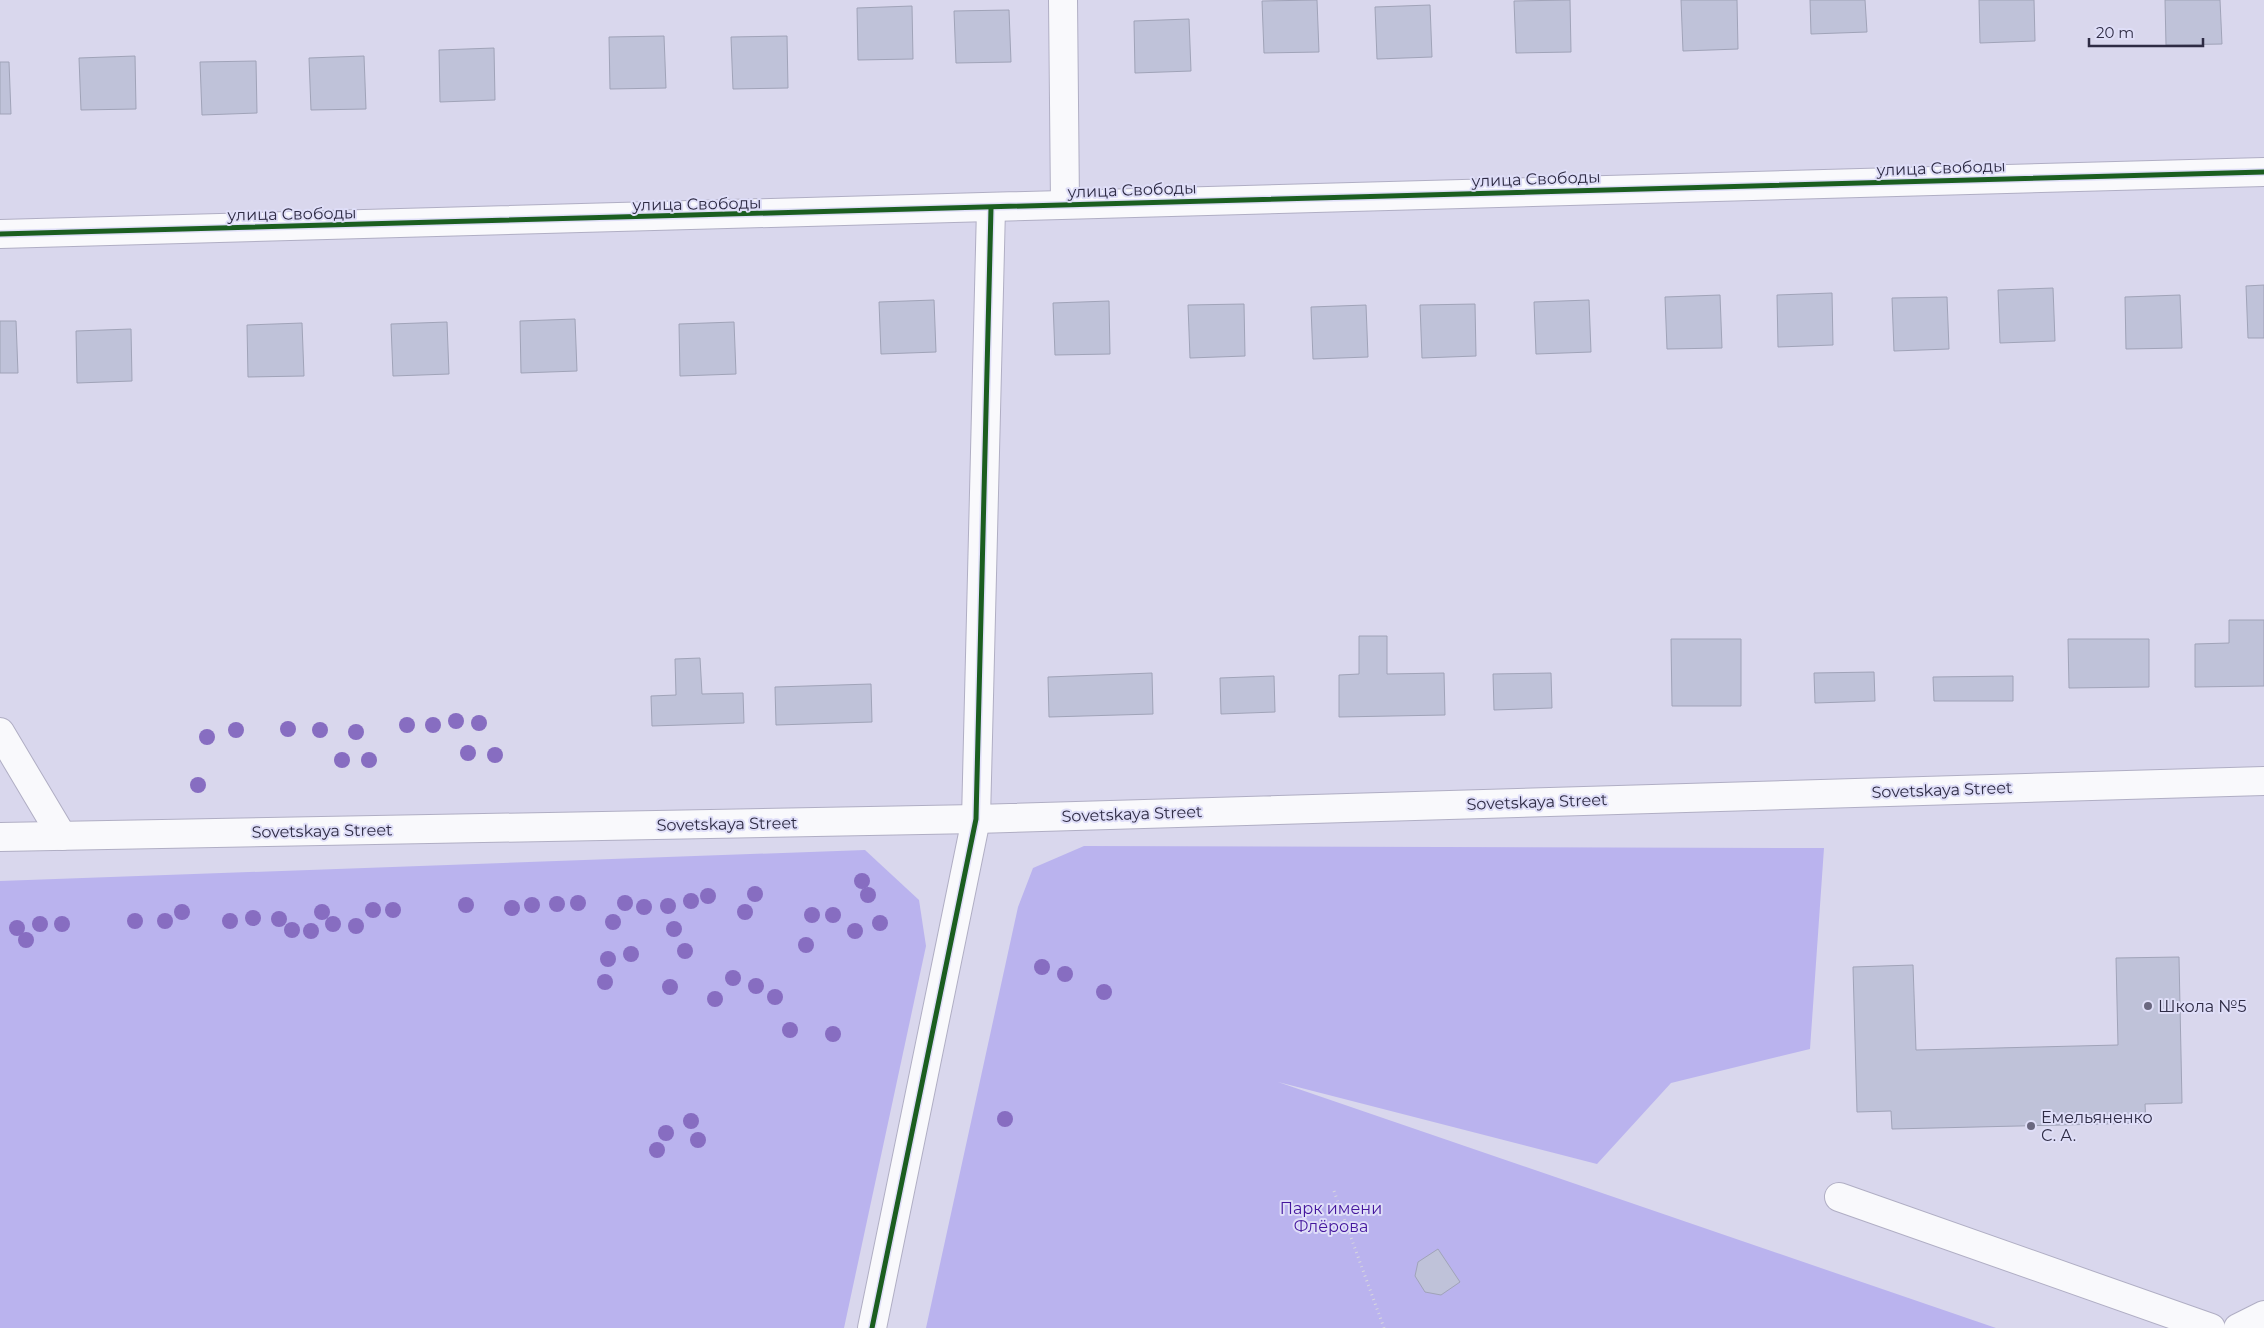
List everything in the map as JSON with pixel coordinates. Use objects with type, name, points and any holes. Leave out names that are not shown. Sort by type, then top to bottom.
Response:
[{"type":"street","points":[[1063,0],[1066,204]]},
{"type":"street","name":"улица Свободы","points":[[0,234],[2264,172]]},
{"type":"street","points":[[872,1328],[976,819],[991,208]]},
{"type":"street","points":[[0,732],[62,836]]},
{"type":"street","name":"Sovetskaya Street","points":[[0,837],[976,819],[2264,781]]},
{"type":"street","points":[[1839,1197],[2211,1328]]},
{"type":"street","points":[[2238,1328],[2264,1316]]},
{"type":"path","points":[[1334,1191],[1384,1328]]},
{"type":"green space","name":"Парк имени Флёрова","points":[[1084,846],[1824,848],[1810,1049],[1671,1083],[1597,1164],[1278,1082],[1996,1328],[926,1328],[1018,907],[1033,868]]},
{"type":"green space","points":[[865,850],[919,900],[926,946],[844,1328],[0,1328],[0,881]]},
{"type":"building","points":[[1317,0],[1319,52],[1264,53],[1262,1]]},
{"type":"building","points":[[1570,0],[1571,52],[1516,53],[1514,1]]},
{"type":"building","points":[[1681,0],[1737,0],[1738,49],[1683,51]]},
{"type":"building","points":[[1810,0],[1865,0],[1867,32],[1811,34]]},
{"type":"building","points":[[1979,0],[2034,0],[2035,41],[1980,43]]},
{"type":"building","points":[[2165,0],[2220,0],[2222,44],[2166,45]]},
{"type":"building","points":[[1430,5],[1432,57],[1377,59],[1375,7]]},
{"type":"building","points":[[912,6],[913,59],[858,60],[857,8]]},
{"type":"building","points":[[1009,10],[1011,62],[956,63],[954,11]]},
{"type":"building","points":[[1189,19],[1191,71],[1135,73],[1134,21]]},
{"type":"building","points":[[664,36],[666,88],[610,89],[609,37]]},
{"type":"building","points":[[787,36],[788,88],[733,89],[731,37]]},
{"type":"building","points":[[494,48],[495,100],[440,102],[439,50]]},
{"type":"building","points":[[135,56],[136,109],[81,110],[79,58]]},
{"type":"building","points":[[364,56],[366,109],[311,110],[309,58]]},
{"type":"building","points":[[256,61],[257,113],[202,115],[200,62]]},
{"type":"building","points":[[0,62],[9,62],[11,114],[0,114]]},
{"type":"building","points":[[2264,285],[2264,338],[2248,338],[2246,286]]},
{"type":"building","points":[[2053,288],[2055,341],[2000,343],[1998,290]]},
{"type":"building","points":[[1832,293],[1833,345],[1778,347],[1777,295]]},
{"type":"building","points":[[1720,295],[1722,348],[1667,349],[1665,297]]},
{"type":"building","points":[[2180,295],[2182,348],[2126,349],[2125,297]]},
{"type":"building","points":[[1947,297],[1949,349],[1894,351],[1892,298]]},
{"type":"building","points":[[934,300],[936,352],[881,354],[879,302]]},
{"type":"building","points":[[1589,300],[1591,352],[1536,354],[1534,302]]},
{"type":"building","points":[[1109,301],[1110,354],[1055,355],[1053,303]]},
{"type":"building","points":[[1244,304],[1245,356],[1190,358],[1188,305]]},
{"type":"building","points":[[1475,304],[1476,356],[1422,358],[1420,305]]},
{"type":"building","points":[[1366,305],[1368,357],[1313,359],[1311,307]]},
{"type":"building","points":[[575,319],[577,371],[521,373],[520,321]]},
{"type":"building","points":[[0,321],[16,321],[18,373],[0,373]]},
{"type":"building","points":[[447,322],[449,374],[393,376],[391,324]]},
{"type":"building","points":[[734,322],[736,374],[680,376],[679,324]]},
{"type":"building","points":[[302,323],[304,376],[248,377],[247,325]]},
{"type":"building","points":[[131,329],[132,381],[77,383],[76,331]]},
{"type":"building","points":[[2229,620],[2264,620],[2264,686],[2195,687],[2195,644],[2229,643]]},
{"type":"building","points":[[1359,636],[1387,636],[1387,674],[1444,673],[1445,715],[1339,717],[1339,675],[1359,674]]},
{"type":"building","points":[[1671,639],[1741,639],[1741,706],[1672,706]]},
{"type":"building","points":[[2068,639],[2149,639],[2149,687],[2069,688]]},
{"type":"building","points":[[700,658],[702,694],[743,693],[744,723],[652,726],[651,696],[676,695],[675,659]]},
{"type":"building","points":[[1874,672],[1875,701],[1815,703],[1814,673]]},
{"type":"building","points":[[1152,673],[1153,714],[1049,717],[1048,677]]},
{"type":"building","points":[[1551,673],[1552,708],[1494,710],[1493,674]]},
{"type":"building","points":[[1274,676],[1275,712],[1221,714],[1220,678]]},
{"type":"building","points":[[2013,676],[2013,701],[1934,701],[1933,677]]},
{"type":"building","points":[[871,684],[872,722],[776,725],[775,687]]},
{"type":"building","name":"Школа №5","points":[[2179,957],[2182,1103],[2145,1104],[2146,1123],[1892,1129],[1891,1111],[1857,1112],[1853,967],[1913,965],[1916,1050],[2118,1045],[2116,958]]},
{"type":"building","points":[[1438,1249],[1460,1282],[1441,1295],[1425,1292],[1415,1276],[1418,1262]]},
{"type":"cycle path","points":[[0,234],[2264,172]]},
{"type":"cycle path","points":[[872,1328],[976,819],[991,208]]},
{"type":"place","name":"Школа №5","points":[[2148,1006]]},
{"type":"place","name":"Емельяненко С. А.","points":[[2031,1126]]}]
